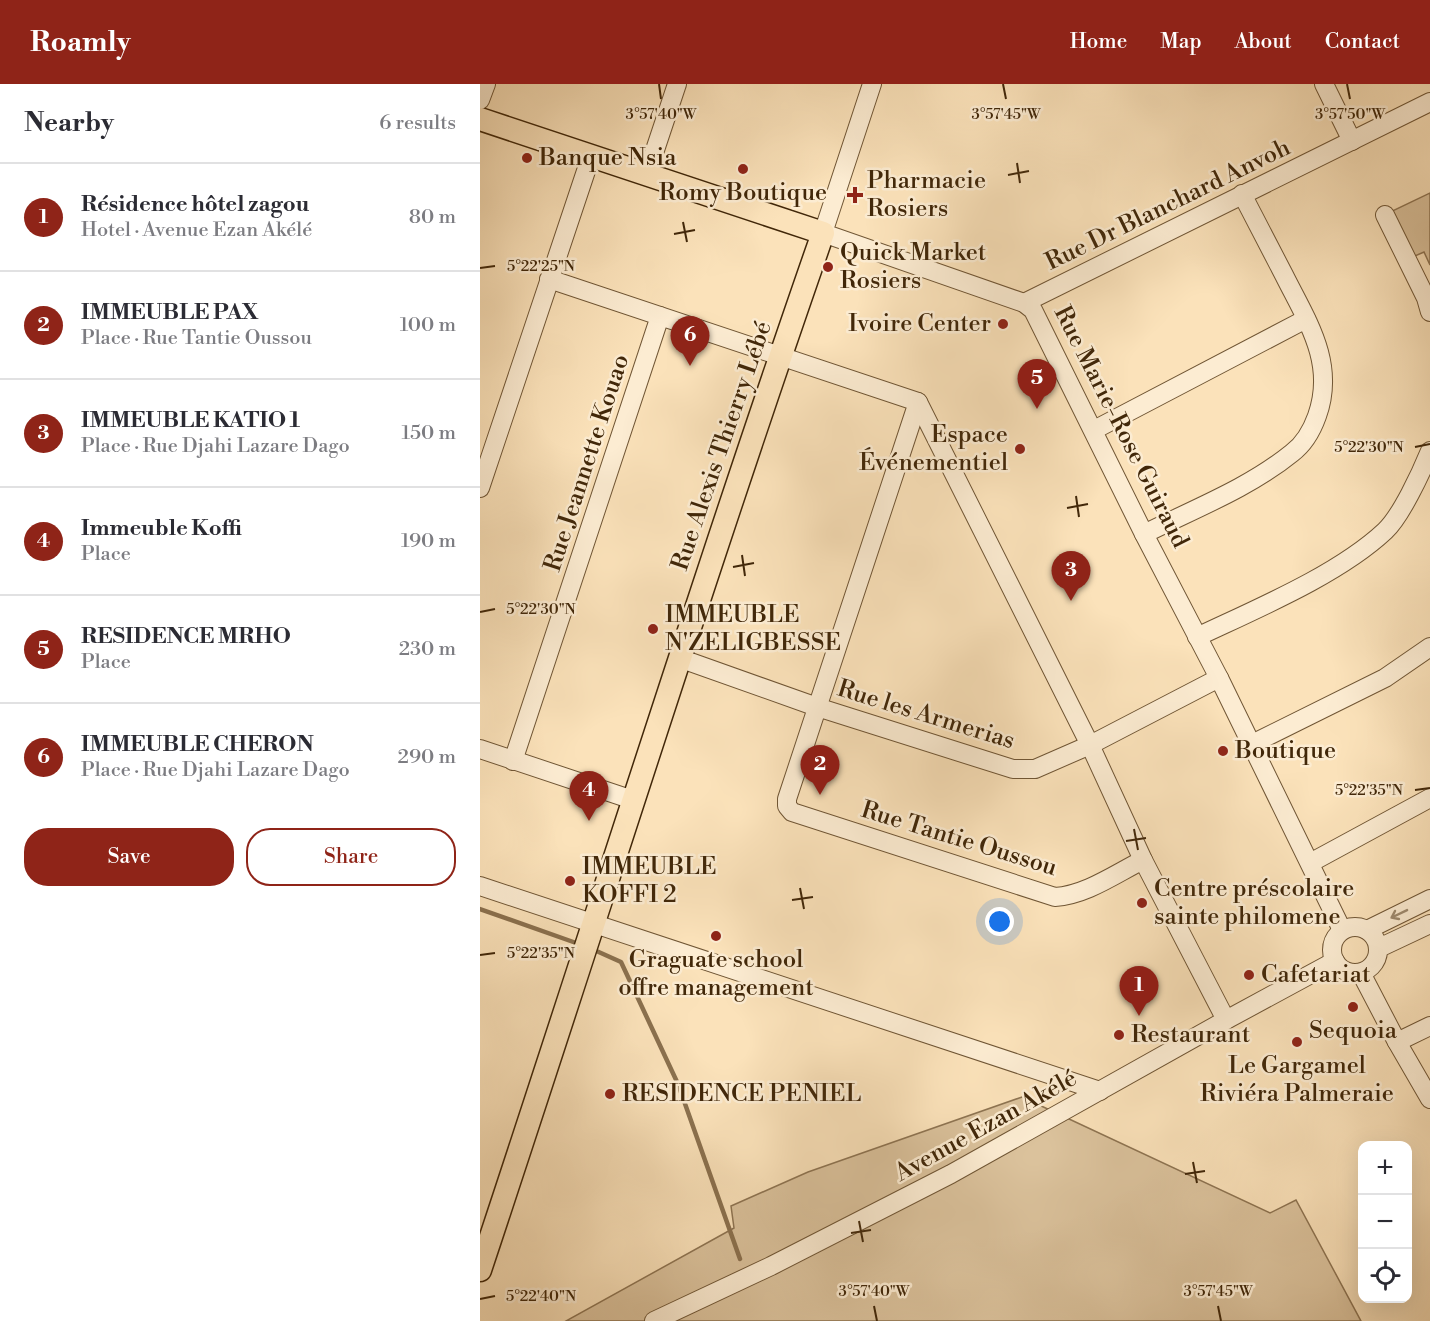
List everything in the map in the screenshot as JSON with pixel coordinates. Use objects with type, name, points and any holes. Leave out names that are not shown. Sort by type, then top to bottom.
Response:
[{"type":"main road","name":"Rue Marie-Rose Guiraud","points":[[480,119],[823,233]]},
{"type":"main road","name":"Rue Alexis Thierry Lébé","points":[[480,1270],[595,924],[679,658],[823,233]]},
{"type":"street","points":[[480,100],[486,84]]},
{"type":"street","points":[[646,174],[677,84]]},
{"type":"street","name":"Rue Alexis Thierry Lébé","points":[[823,233],[872,84]]},
{"type":"street","points":[[1324,84],[1352,141]]},
{"type":"street","name":"Rue Dr Blanchard Anvoh","points":[[1024,303],[1430,102]]},
{"type":"street","points":[[480,488],[591,156]]},
{"type":"street","points":[[1144,534],[1262,475],[1294,452],[1312,429],[1323,400],[1324,374],[1320,351],[1242,194]]},
{"type":"street","points":[[1385,215],[1426,298],[1430,312]]},
{"type":"street","name":"Rue Marie-Rose Guiraud","points":[[823,233],[1024,303],[1036,314],[1144,534],[1252,744],[1342,930]]},
{"type":"street","points":[[549,279],[918,402],[1089,745],[1143,860],[1226,1020]]},
{"type":"street","name":"Rue Jeannette Kouao","points":[[513,761],[660,316]]},
{"type":"street","points":[[1094,430],[1306,319]]},
{"type":"street","name":"Rue Tantie Oussou","points":[[918,402],[787,799],[787,806],[792,812],[1055,897],[1070,896],[1143,860]]},
{"type":"street","points":[[1197,637],[1313,580],[1352,557],[1387,530],[1420,476],[1430,451]]},
{"type":"street","points":[[1252,744],[1385,678],[1430,647]]},
{"type":"street","name":"Rue les Armerias","points":[[679,658],[817,707],[1013,769],[1035,769],[1089,745],[1219,678]]},
{"type":"street","points":[[480,749],[633,800]]},
{"type":"street","points":[[1310,863],[1430,798]]},
{"type":"street","points":[[480,887],[1100,1092]]},
{"type":"street","points":[[1367,930],[1430,899]]},
{"type":"street","points":[[1379,948],[1430,924]]},
{"type":"street","points":[[1358,927],[1367,930],[1374,936],[1379,948],[1376,962],[1361,973],[1343,970],[1335,961],[1332,947],[1337,934],[1342,930],[1358,927]]},
{"type":"street","name":"Avenue Ezan Akélé","points":[[654,1321],[771,1266],[951,1174],[1335,961]]},
{"type":"street","points":[[1361,973],[1430,1099]]},
{"type":"street","points":[[1397,1042],[1430,1026]]},
{"type":"shaded area","points":[[1430,193],[1430,265],[1424,252],[1408,259],[1386,214]]},
{"type":"shaded area","points":[[1022,1097],[1270,1213],[1296,1200],[1361,1321],[566,1321],[734,1228],[731,1206],[808,1172]]},
{"type":"waterway","points":[[480,909],[579,944]]},
{"type":"waterway","points":[[592,949],[621,962],[678,1084],[740,1259]]},
{"type":"place","name":"Banque Nsia","points":[[527,158]]},
{"type":"place","name":"Romy Boutique","points":[[743,169]]},
{"type":"place","name":"Pharmacie Rosiers","points":[[855,195]]},
{"type":"place","name":"Quick Market Rosiers","points":[[828,267]]},
{"type":"place","name":"Ivoire Center","points":[[1003,324]]},
{"type":"place","name":"IMMEUBLE CHERON","points":[[690,366]]},
{"type":"place","name":"RESIDENCE MRHO","points":[[1037,409]]},
{"type":"place","name":"Espace Événementiel","points":[[1020,449]]},
{"type":"place","name":"IMMEUBLE KATIO 1","points":[[1071,601]]},
{"type":"place","name":"IMMEUBLE N'ZELIGBESSE","points":[[653,629]]},
{"type":"place","name":"Boutique","points":[[1223,751]]},
{"type":"place","name":"IMMEUBLE PAX","points":[[820,795]]},
{"type":"place","name":"Immeuble Koffi","points":[[589,821]]},
{"type":"place","name":"IMMEUBLE KOFFI 2","points":[[570,881]]},
{"type":"place","name":"Centre préscolaire sainte philomene","points":[[1142,903]]},
{"type":"place","name":"Graguate school offre management","points":[[716,936]]},
{"type":"place","name":"Cafetariat","points":[[1249,975]]},
{"type":"place","name":"Sequoia","points":[[1353,1007]]},
{"type":"place","name":"Résidence hôtel zagou","points":[[1139,1016]]},
{"type":"place","name":"Restaurant","points":[[1119,1035]]},
{"type":"place","name":"Le Gargamel Riviéra Palmeraie","points":[[1297,1042]]},
{"type":"place","name":"RESIDENCE PENIEL","points":[[610,1094]]}]
